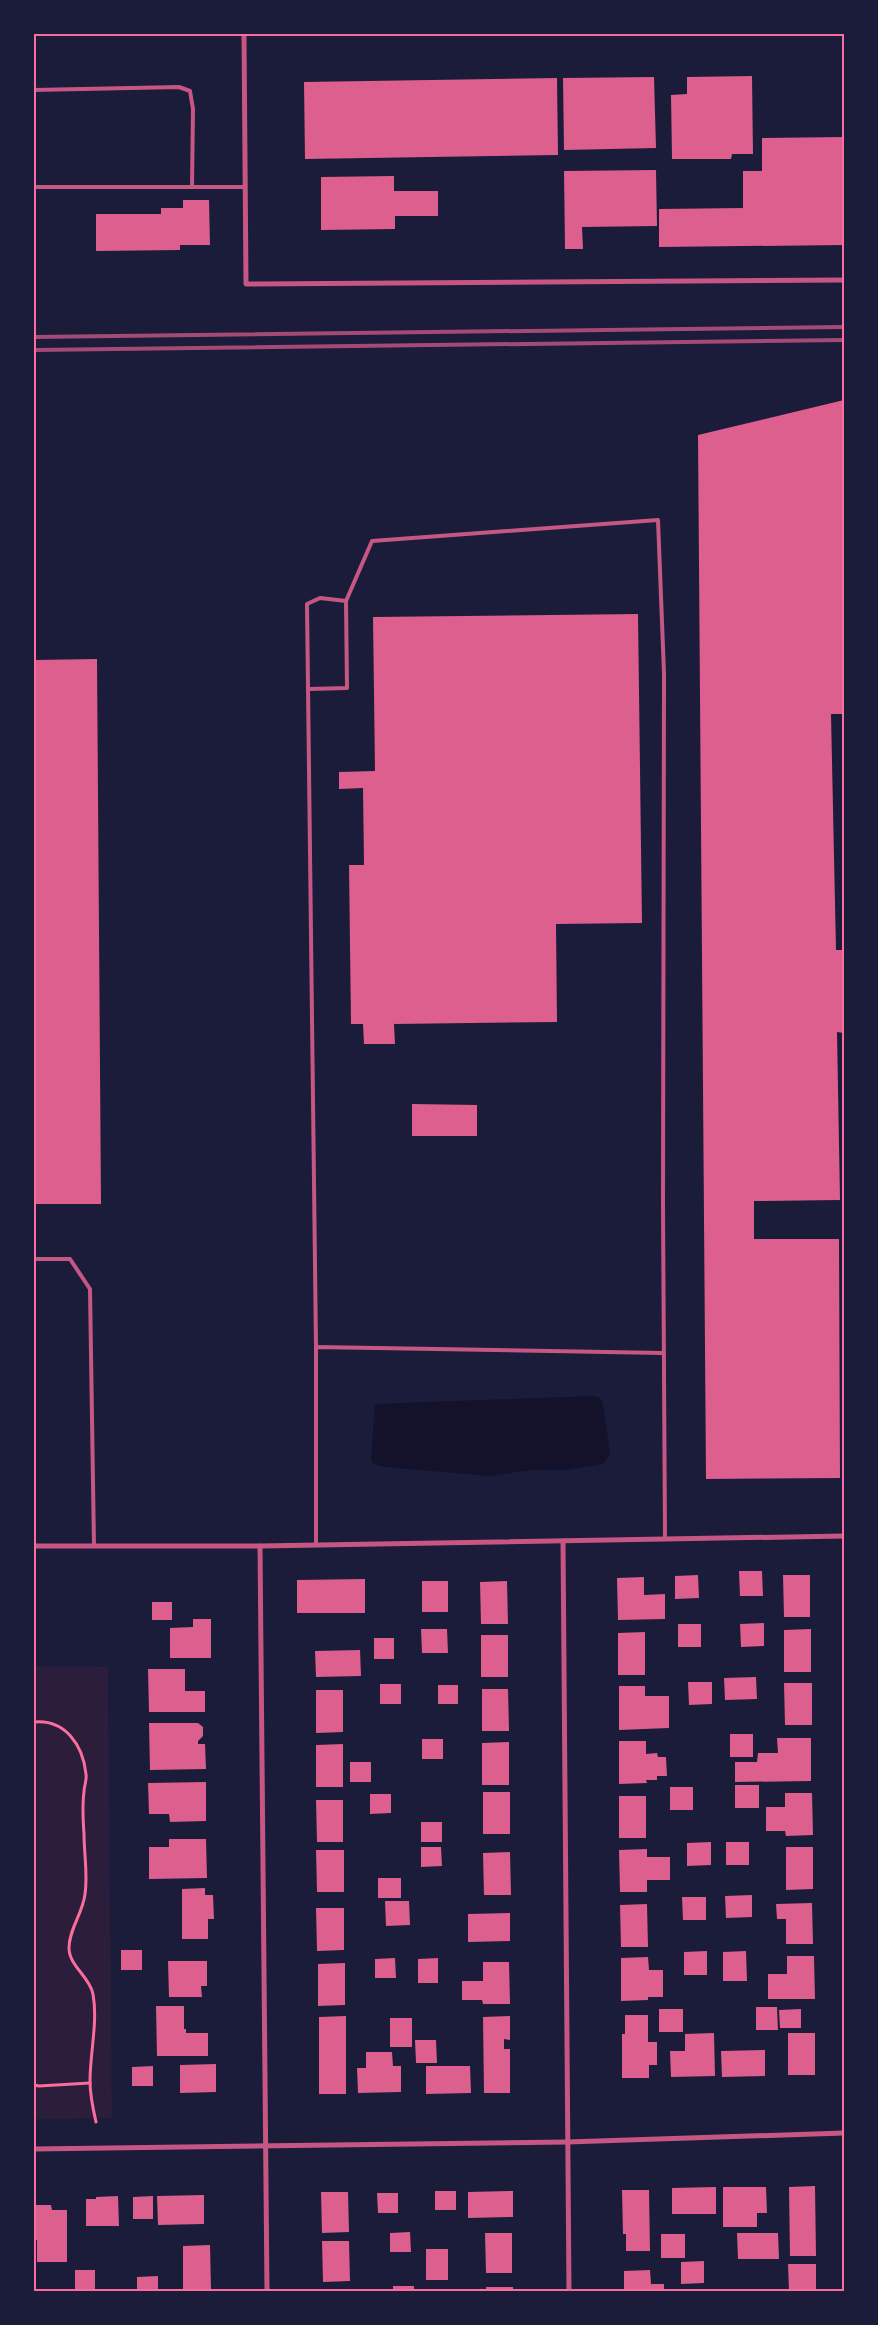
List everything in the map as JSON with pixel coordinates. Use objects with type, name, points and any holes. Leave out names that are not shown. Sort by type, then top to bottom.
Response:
[{"type":"street","points":[[244,34],[246,284],[844,280]]},
{"type":"street","points":[[34,1546],[260,1546],[844,1536]]},
{"type":"street","points":[[563,1541],[569,2291]]},
{"type":"street","points":[[260,1546],[267,2291]]},
{"type":"street","points":[[34,2149],[567,2142],[844,2133]]},
{"type":"lane","points":[[34,90],[179,87],[190,92],[192,109],[192,187]]},
{"type":"lane","points":[[34,187],[245,187]]},
{"type":"lane","points":[[308,689],[347,688],[346,601],[372,541],[658,520],[664,673],[663,1353],[665,1539]]},
{"type":"lane","points":[[316,1544],[316,1348],[307,604],[320,598],[346,601]]},
{"type":"lane","points":[[34,1259],[70,1259],[90,1289],[94,1546]]},
{"type":"lane","points":[[316,1348],[663,1353]]},
{"type":"path","points":[[34,1722],[58,1725],[72,1736],[82,1752],[86,1775],[84,1837],[87,1878],[85,1897],[70,1936],[69,1950],[93,1992],[90,2082],[96,2122]]},
{"type":"path","points":[[34,2085],[90,2082]]},
{"type":"shaded area","points":[[594,1396],[600,1398],[603,1403],[610,1454],[603,1464],[566,1470],[531,1470],[490,1476],[386,1467],[373,1464],[371,1460],[375,1404]]},
{"type":"shaded area","points":[[34,1666],[108,1667],[112,2118],[34,2119]]},
{"type":"building","points":[[752,76],[753,154],[732,154],[731,159],[672,159],[671,95],[687,94],[687,77]]},
{"type":"building","points":[[654,77],[656,148],[564,150],[563,78]]},
{"type":"building","points":[[557,78],[558,155],[305,159],[304,82]]},
{"type":"building","points":[[844,137],[844,245],[659,247],[659,209],[743,208],[743,171],[762,171],[762,138]]},
{"type":"building","points":[[656,170],[657,226],[582,227],[583,249],[565,249],[564,171]]},
{"type":"building","points":[[394,176],[394,191],[438,191],[438,216],[395,216],[395,229],[321,230],[321,177]]},
{"type":"building","points":[[183,200],[209,200],[210,245],[180,245],[180,250],[96,251],[96,214],[161,214],[161,208],[183,208]]},
{"type":"building","points":[[844,400],[844,714],[831,714],[836,950],[844,950],[844,1033],[837,1032],[840,1200],[754,1201],[754,1239],[839,1239],[840,1478],[706,1479],[698,435]]},
{"type":"building","points":[[638,614],[642,923],[556,924],[557,1022],[394,1024],[395,1044],[364,1044],[363,1024],[351,1024],[349,865],[364,865],[363,788],[339,789],[339,772],[375,771],[373,617]]},
{"type":"building","points":[[97,659],[101,1204],[34,1204],[34,660]]},
{"type":"building","points":[[412,1104],[477,1105],[477,1136],[412,1136]]},
{"type":"building","points":[[739,1571],[762,1571],[763,1596],[740,1596]]},
{"type":"building","points":[[698,1575],[699,1598],[675,1599],[675,1576]]},
{"type":"building","points":[[783,1575],[810,1575],[810,1617],[784,1617]]},
{"type":"building","points":[[644,1577],[644,1595],[665,1594],[665,1619],[618,1620],[617,1578]]},
{"type":"building","points":[[365,1579],[365,1613],[297,1613],[297,1580]]},
{"type":"building","points":[[422,1581],[448,1581],[448,1612],[422,1612]]},
{"type":"building","points":[[507,1581],[508,1624],[481,1624],[480,1582]]},
{"type":"building","points":[[152,1602],[172,1602],[172,1620],[152,1620]]},
{"type":"building","points":[[193,1619],[211,1619],[211,1658],[170,1658],[170,1628],[193,1627]]},
{"type":"building","points":[[764,1623],[764,1646],[741,1647],[740,1624]]},
{"type":"building","points":[[678,1624],[701,1624],[701,1647],[678,1647]]},
{"type":"building","points":[[421,1629],[447,1629],[448,1653],[422,1653]]},
{"type":"building","points":[[811,1629],[811,1672],[784,1672],[784,1630]]},
{"type":"building","points":[[645,1632],[645,1675],[618,1675],[618,1633]]},
{"type":"building","points":[[481,1635],[508,1635],[508,1677],[481,1677]]},
{"type":"building","points":[[374,1638],[394,1638],[394,1659],[374,1659]]},
{"type":"building","points":[[360,1650],[361,1676],[316,1677],[315,1651]]},
{"type":"building","points":[[148,1669],[185,1669],[185,1691],[205,1691],[205,1712],[149,1712]]},
{"type":"building","points":[[756,1677],[757,1699],[725,1700],[724,1678]]},
{"type":"building","points":[[688,1682],[712,1682],[712,1704],[689,1705]]},
{"type":"building","points":[[784,1683],[812,1683],[812,1725],[785,1725]]},
{"type":"building","points":[[380,1684],[401,1684],[401,1704],[380,1704]]},
{"type":"building","points":[[438,1685],[458,1685],[458,1704],[438,1704]]},
{"type":"building","points":[[619,1686],[645,1686],[645,1696],[669,1696],[669,1728],[619,1730]]},
{"type":"building","points":[[482,1689],[508,1689],[509,1731],[482,1731]]},
{"type":"building","points":[[316,1690],[343,1690],[343,1732],[316,1733]]},
{"type":"building","points":[[149,1723],[198,1723],[203,1727],[203,1736],[198,1741],[198,1744],[205,1744],[206,1769],[150,1770]]},
{"type":"building","points":[[730,1734],[753,1734],[753,1757],[730,1757]]},
{"type":"building","points":[[777,1738],[811,1738],[811,1781],[735,1782],[735,1762],[757,1762],[758,1753],[778,1753]]},
{"type":"building","points":[[422,1739],[443,1739],[443,1759],[422,1759]]},
{"type":"building","points":[[619,1741],[646,1741],[646,1754],[657,1753],[658,1757],[666,1757],[667,1776],[657,1776],[657,1780],[646,1780],[647,1783],[619,1784]]},
{"type":"building","points":[[509,1742],[509,1785],[482,1785],[482,1743]]},
{"type":"building","points":[[343,1744],[343,1787],[316,1787],[316,1745]]},
{"type":"building","points":[[350,1762],[371,1762],[371,1782],[350,1782]]},
{"type":"building","points":[[206,1782],[206,1821],[170,1822],[169,1814],[149,1814],[148,1783]]},
{"type":"building","points":[[735,1785],[759,1785],[759,1808],[735,1808]]},
{"type":"building","points":[[670,1787],[693,1787],[693,1810],[670,1810]]},
{"type":"building","points":[[483,1792],[510,1792],[510,1834],[483,1834]]},
{"type":"building","points":[[785,1793],[812,1793],[813,1835],[786,1836],[785,1831],[766,1831],[766,1807],[785,1807]]},
{"type":"building","points":[[370,1794],[391,1794],[391,1813],[370,1814]]},
{"type":"building","points":[[619,1796],[646,1796],[646,1838],[619,1838]]},
{"type":"building","points":[[316,1800],[343,1800],[343,1842],[317,1842]]},
{"type":"building","points":[[421,1822],[442,1822],[442,1842],[421,1842]]},
{"type":"building","points":[[169,1839],[206,1839],[207,1878],[149,1879],[149,1847],[169,1847]]},
{"type":"building","points":[[711,1842],[711,1865],[687,1866],[687,1843]]},
{"type":"building","points":[[726,1842],[749,1842],[749,1865],[726,1865]]},
{"type":"building","points":[[421,1847],[441,1847],[442,1866],[421,1867]]},
{"type":"building","points":[[786,1847],[813,1847],[813,1889],[786,1890]]},
{"type":"building","points":[[647,1849],[647,1857],[670,1857],[670,1880],[647,1880],[647,1892],[620,1892],[619,1850]]},
{"type":"building","points":[[316,1850],[344,1850],[344,1892],[317,1892]]},
{"type":"building","points":[[510,1852],[511,1895],[484,1895],[483,1853]]},
{"type":"building","points":[[378,1878],[401,1878],[401,1898],[378,1898]]},
{"type":"building","points":[[205,1888],[205,1895],[213,1895],[214,1919],[208,1919],[208,1939],[182,1939],[182,1889]]},
{"type":"building","points":[[752,1895],[752,1917],[726,1918],[725,1896]]},
{"type":"building","points":[[682,1897],[706,1897],[706,1920],[683,1920]]},
{"type":"building","points":[[385,1901],[409,1901],[410,1925],[386,1926]]},
{"type":"building","points":[[812,1903],[813,1944],[786,1944],[786,1919],[777,1919],[776,1904]]},
{"type":"building","points":[[647,1904],[648,1947],[621,1947],[620,1905]]},
{"type":"building","points":[[316,1908],[344,1908],[344,1950],[317,1951]]},
{"type":"building","points":[[510,1913],[510,1941],[468,1942],[468,1914]]},
{"type":"building","points":[[121,1950],[142,1950],[142,1970],[121,1970]]},
{"type":"building","points":[[707,1951],[707,1975],[684,1975],[684,1952]]},
{"type":"building","points":[[746,1951],[747,1981],[723,1981],[723,1952]]},
{"type":"building","points":[[787,1956],[814,1956],[815,1999],[768,1999],[768,1974],[787,1974]]},
{"type":"building","points":[[648,1957],[649,1970],[663,1970],[663,1997],[648,1997],[648,2000],[621,2001],[621,1958]]},
{"type":"building","points":[[395,1958],[396,1978],[375,1978],[375,1959]]},
{"type":"building","points":[[438,1958],[438,1983],[418,1983],[418,1959]]},
{"type":"building","points":[[168,1961],[207,1961],[207,1986],[201,1986],[202,1997],[169,1997]]},
{"type":"building","points":[[483,1962],[509,1962],[510,2004],[483,2004],[482,2000],[462,2000],[462,1981],[483,1981]]},
{"type":"building","points":[[345,1963],[345,2005],[318,2006],[318,1964]]},
{"type":"building","points":[[156,2006],[184,2006],[184,2029],[186,2029],[186,2033],[208,2033],[208,2056],[157,2056]]},
{"type":"building","points":[[756,2007],[777,2007],[778,2030],[756,2030]]},
{"type":"building","points":[[659,2009],[683,2009],[683,2032],[659,2032]]},
{"type":"building","points":[[801,2009],[801,2028],[780,2028],[779,2010]]},
{"type":"building","points":[[625,2015],[648,2015],[648,2042],[657,2042],[657,2065],[649,2065],[649,2078],[622,2078],[622,2034],[625,2034]]},
{"type":"building","points":[[346,2016],[346,2094],[319,2094],[319,2017]]},
{"type":"building","points":[[510,2016],[510,2040],[504,2039],[504,2049],[510,2049],[510,2093],[484,2093],[483,2017]]},
{"type":"building","points":[[390,2018],[412,2018],[412,2047],[390,2047]]},
{"type":"building","points":[[714,2033],[715,2076],[671,2077],[670,2051],[685,2051],[685,2034]]},
{"type":"building","points":[[788,2033],[815,2033],[815,2075],[788,2075]]},
{"type":"building","points":[[415,2040],[436,2040],[437,2063],[416,2063]]},
{"type":"building","points":[[765,2050],[765,2076],[722,2077],[721,2051]]},
{"type":"building","points":[[366,2052],[392,2052],[393,2066],[401,2066],[401,2092],[358,2093],[357,2068],[366,2068]]},
{"type":"building","points":[[216,2064],[216,2092],[180,2093],[180,2065]]},
{"type":"building","points":[[153,2066],[153,2086],[132,2086],[132,2067]]},
{"type":"building","points":[[426,2066],[470,2066],[471,2093],[426,2094]]},
{"type":"building","points":[[815,2186],[816,2256],[790,2256],[789,2187]]},
{"type":"building","points":[[716,2187],[716,2214],[672,2214],[672,2188]]},
{"type":"building","points":[[723,2187],[766,2187],[767,2213],[757,2213],[757,2227],[723,2227]]},
{"type":"building","points":[[622,2190],[649,2190],[650,2251],[626,2251],[626,2234],[623,2234]]},
{"type":"building","points":[[435,2191],[456,2191],[456,2210],[435,2210]]},
{"type":"building","points":[[513,2191],[513,2217],[468,2218],[468,2192]]},
{"type":"building","points":[[321,2192],[348,2192],[349,2232],[322,2233]]},
{"type":"building","points":[[377,2193],[398,2193],[398,2213],[378,2213]]},
{"type":"building","points":[[204,2195],[204,2224],[158,2225],[157,2196]]},
{"type":"building","points":[[118,2196],[119,2226],[86,2226],[86,2199]]},
{"type":"building","points":[[153,2196],[153,2219],[133,2219],[133,2197]]},
{"type":"building","points":[[34,2205],[51,2205],[52,2210],[67,2210],[67,2262],[37,2262],[37,2240],[34,2240]]},
{"type":"building","points":[[410,2232],[411,2252],[390,2252],[390,2233]]},
{"type":"building","points":[[485,2233],[512,2233],[512,2273],[486,2273]]},
{"type":"building","points":[[737,2233],[778,2233],[779,2259],[738,2259]]},
{"type":"building","points":[[661,2234],[685,2234],[685,2258],[661,2258]]},
{"type":"building","points":[[322,2241],[349,2241],[350,2281],[323,2282]]},
{"type":"building","points":[[210,2245],[211,2289],[183,2289],[183,2246]]},
{"type":"building","points":[[426,2249],[448,2249],[448,2280],[426,2280]]},
{"type":"building","points":[[704,2261],[704,2283],[681,2284],[681,2262]]},
{"type":"building","points":[[788,2264],[816,2264],[816,2291],[789,2291]]},
{"type":"building","points":[[75,2270],[95,2270],[95,2289],[75,2290]]},
{"type":"building","points":[[650,2270],[651,2284],[664,2284],[664,2291],[624,2291],[624,2271]]},
{"type":"building","points":[[158,2276],[158,2291],[137,2291],[137,2277]]},
{"type":"building","points":[[393,2286],[414,2286],[414,2291],[393,2291]]},
{"type":"building","points":[[486,2287],[513,2287],[513,2291],[486,2291]]},
{"type":"railway","points":[[34,337],[844,327]]},
{"type":"railway","points":[[34,350],[844,340]]}]
